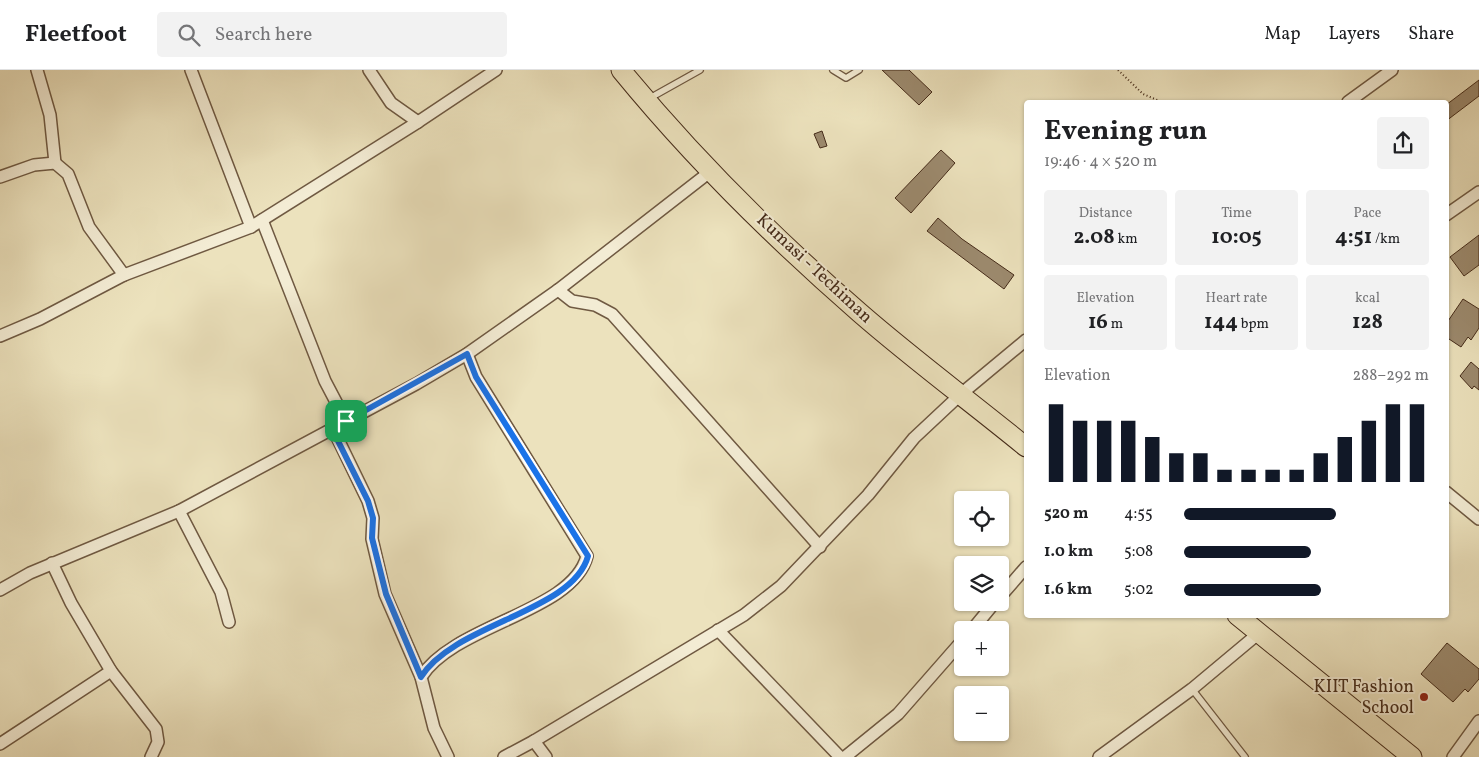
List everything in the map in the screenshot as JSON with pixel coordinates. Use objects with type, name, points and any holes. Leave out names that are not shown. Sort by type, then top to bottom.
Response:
[{"type":"highway","name":"Kumasi - Techiman","points":[[621,70],[711,172],[782,241],[855,308],[1024,445]]},
{"type":"highway","points":[[1240,618],[1412,757]]},
{"type":"street","points":[[37,70],[50,115],[55,163],[68,174],[89,227],[124,275]]},
{"type":"street","points":[[191,70],[251,227]]},
{"type":"street","points":[[369,70],[391,103],[418,122]]},
{"type":"street","points":[[0,336],[47,316],[124,275],[251,227],[418,122],[496,70]]},
{"type":"street","points":[[1351,100],[1392,70]]},
{"type":"street","points":[[0,178],[34,165],[55,163]]},
{"type":"street","points":[[0,590],[52,564],[179,511],[467,354],[558,290],[711,172]]},
{"type":"street","points":[[1449,212],[1479,192]]},
{"type":"street","points":[[262,220],[325,381],[346,421]]},
{"type":"street","points":[[558,290],[572,301],[596,305],[612,314],[820,547]]},
{"type":"street","points":[[504,757],[534,741],[744,615],[781,586],[868,495],[914,438],[960,394],[1024,342]]},
{"type":"street","points":[[421,677],[429,664],[440,654],[481,630],[519,614],[572,581],[585,566],[588,556],[476,377],[467,354]]},
{"type":"street","points":[[332,429],[368,501],[373,518],[372,538],[386,594],[421,677],[434,728],[448,757]]},
{"type":"street","points":[[1449,494],[1479,519]]},
{"type":"street","points":[[179,511],[221,592],[229,622]]},
{"type":"street","points":[[52,564],[71,603],[111,671],[156,729],[158,742],[150,757]]},
{"type":"street","points":[[1009,586],[1024,568]]},
{"type":"street","points":[[979,621],[988,611]]},
{"type":"street","points":[[718,630],[840,757]]},
{"type":"street","points":[[1100,757],[1192,689],[1259,633]]},
{"type":"street","points":[[845,757],[898,714],[954,650]]},
{"type":"street","points":[[0,744],[111,671]]},
{"type":"street","points":[[1453,757],[1479,721]]},
{"type":"street","points":[[534,741],[546,757]]},
{"type":"lane","points":[[646,100],[700,70]]},
{"type":"lane","points":[[833,70],[846,78],[859,70]]},
{"type":"lane","points":[[1192,689],[1245,757]]},
{"type":"path","points":[[1118,70],[1144,94],[1158,100]]},
{"type":"building","points":[[882,70],[909,70],[932,92],[919,105]]},
{"type":"building","points":[[1479,80],[1479,96],[1449,119],[1449,103]]},
{"type":"building","points":[[822,131],[827,146],[820,148],[814,134]]},
{"type":"building","points":[[941,150],[955,163],[911,213],[895,198]]},
{"type":"building","points":[[938,218],[962,239],[1014,275],[1004,289],[927,231]]},
{"type":"building","points":[[1479,235],[1479,265],[1464,276],[1450,257]]},
{"type":"building","points":[[1463,299],[1479,309],[1479,328],[1471,340],[1468,337],[1461,347],[1449,339],[1449,320]]},
{"type":"building","points":[[1471,362],[1479,369],[1479,390],[1474,386],[1472,389],[1460,376]]},
{"type":"building","points":[[1447,643],[1479,669],[1479,679],[1468,692],[1465,689],[1453,702],[1421,674]]},
{"type":"place","name":"KIIT Fashion School","points":[[1424,697]]},
{"type":"route","points":[[467,354],[476,377],[588,556],[585,566],[562,589],[505,622],[481,630],[440,654],[429,664],[421,677],[397,624],[386,594],[372,538],[373,518],[368,501],[332,429],[346,421],[416,384],[467,354]]}]
